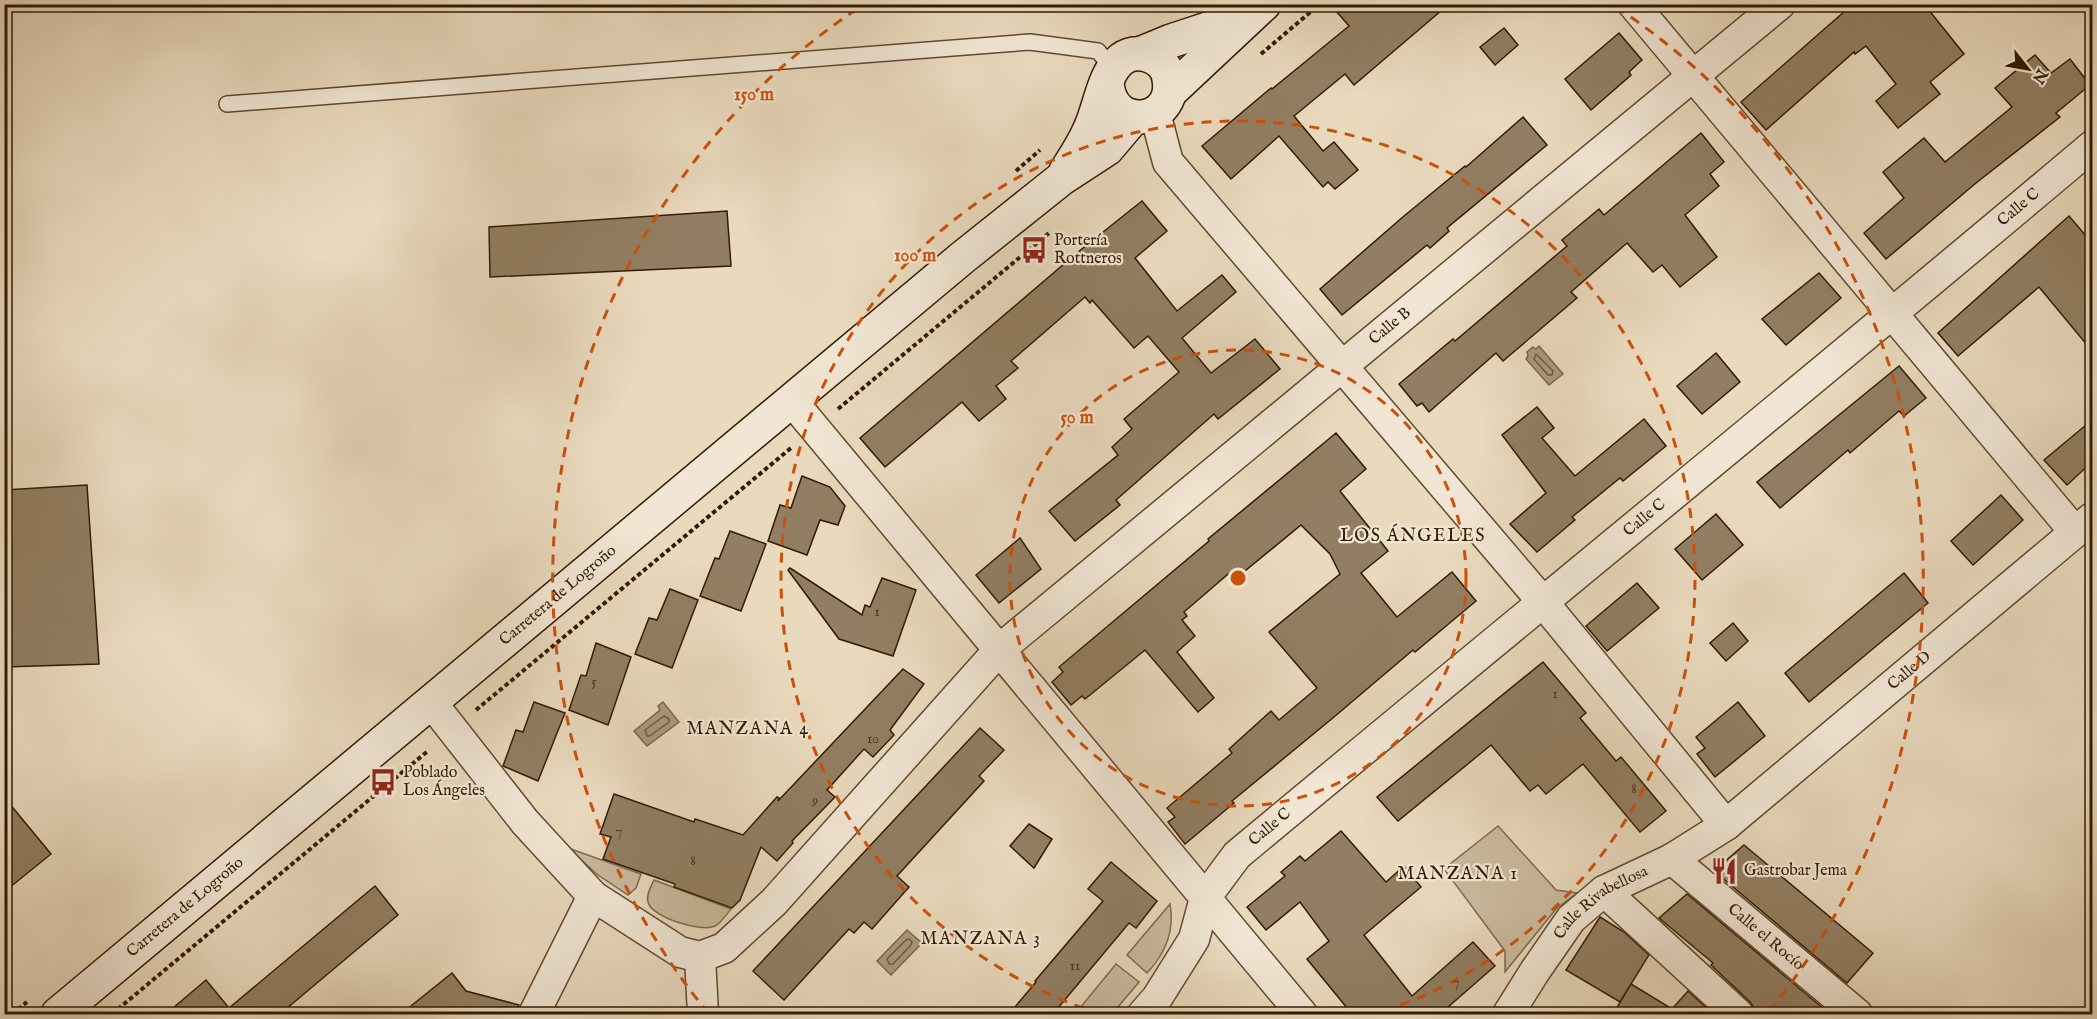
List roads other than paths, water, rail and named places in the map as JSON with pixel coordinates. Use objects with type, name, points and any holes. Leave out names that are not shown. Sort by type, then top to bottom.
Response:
[{"type":"main road","name":"Carretera de Logroño","points":[[1142,53],[1257,10]]},
{"type":"main road","name":"Carretera de Logroño","points":[[58,1014],[962,258],[1061,179],[1107,149],[1257,10]]},
{"type":"main road","points":[[1142,53],[1155,58],[1164,65],[1169,77],[1153,107],[1122,112],[1112,104],[1107,93],[1109,75],[1123,58],[1142,53]]},
{"type":"main road","name":"Carretera de Logroño","points":[[1061,179],[1090,130],[1109,75]]},
{"type":"street","points":[[1633,4],[1893,315],[2084,525]]},
{"type":"street","name":"Calle B","points":[[700,957],[724,948],[774,902],[999,650],[1780,4]]},
{"type":"street","points":[[1153,107],[1168,162],[1542,602],[1726,825]]},
{"type":"street","name":"Calle C","points":[[1205,898],[1237,855],[1893,315],[2092,146]]},
{"type":"street","points":[[792,401],[1302,1014]]},
{"type":"street","name":"Calle D","points":[[1726,825],[2084,525]]},
{"type":"street","points":[[432,702],[525,822],[593,896],[680,952],[700,957],[703,1014]]},
{"type":"street","name":"Calle Rivabellosa","points":[[1508,1014],[1571,919],[1604,891],[1672,859],[1726,825]]},
{"type":"street","name":"Calle el Rocío","points":[[1672,859],[1857,1014]]},
{"type":"street","points":[[1604,891],[1738,1014]]},
{"type":"street","points":[[534,1014],[593,896]]},
{"type":"street","points":[[1143,1014],[1157,998],[1194,939],[1205,898]]},
{"type":"lane","points":[[227,104],[1030,42],[1098,51],[1109,75]]},
{"type":"water","points":[[1539,346],[1563,374],[1549,385],[1526,359],[1527,352]]},
{"type":"water","points":[[663,702],[679,722],[647,746],[634,731],[660,710],[658,706]]},
{"type":"water","points":[[907,930],[922,943],[891,975],[877,961]]},
{"type":"place","name":"Portería Rottneros","points":[[1034,250]]},
{"type":"place","name":"Poblado Los Ángeles","points":[[383,782]]},
{"type":"place","name":"Gastrobar Jema","points":[[1724,871]]},
{"type":"district","name":"LOS ÁNGELES","points":[[1413,536]]},
{"type":"district","name":"MANZANA 4","points":[[748,729]]},
{"type":"district","name":"MANZANA 1","points":[[1458,874]]},
{"type":"district","name":"MANZANA 3","points":[[981,939]]}]
